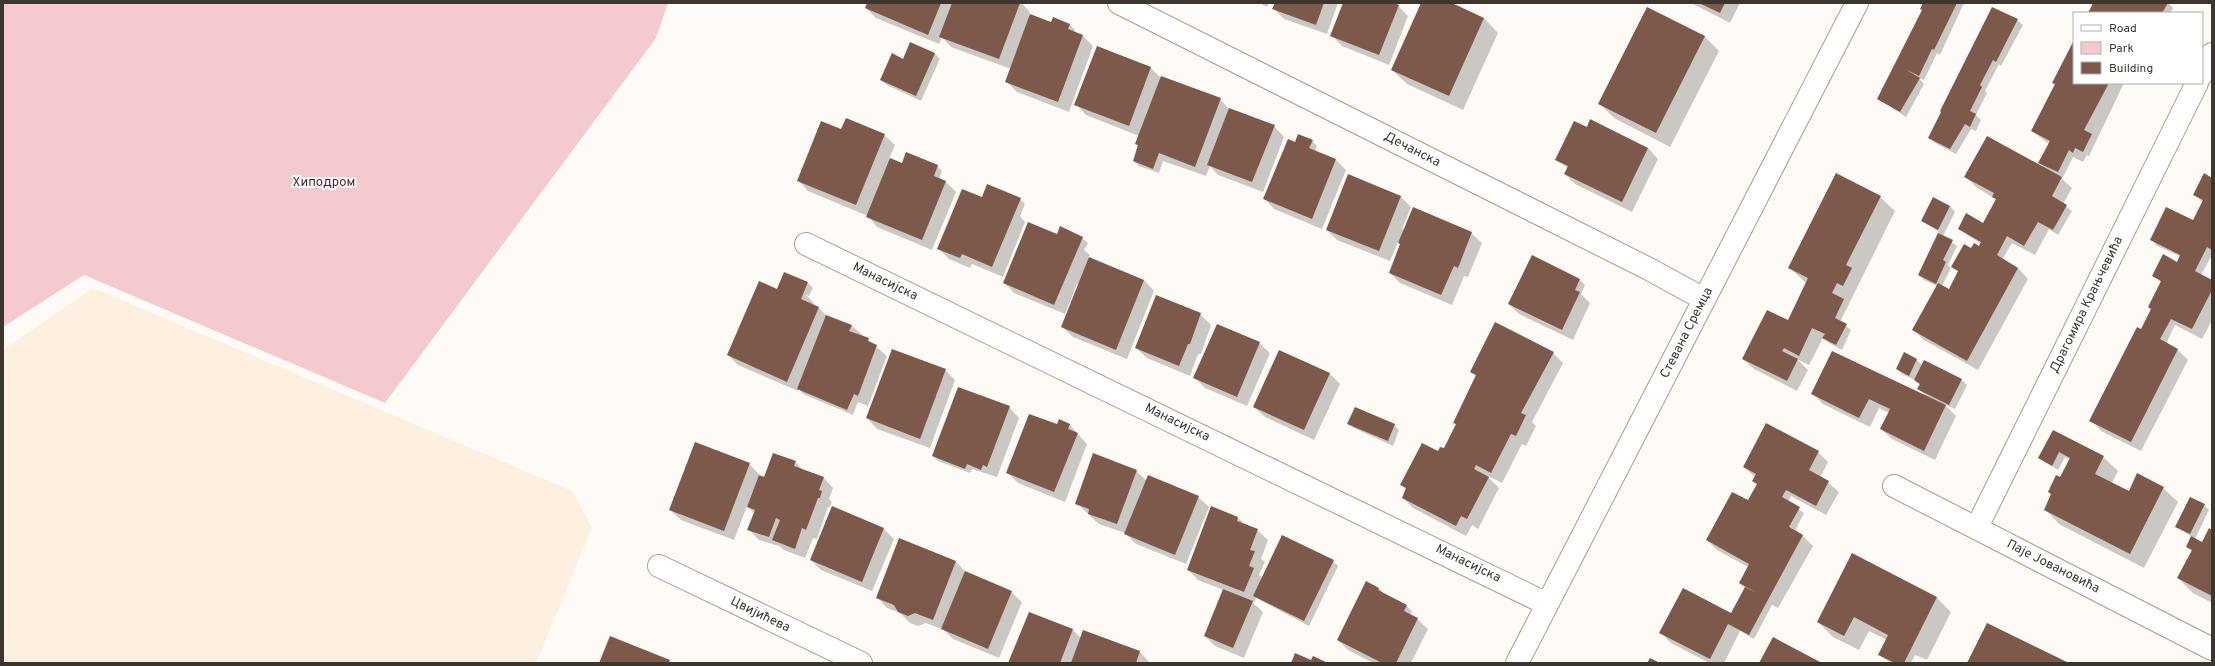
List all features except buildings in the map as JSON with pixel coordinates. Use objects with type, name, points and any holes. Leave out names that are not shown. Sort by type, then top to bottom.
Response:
[{"type":"street","name":"Дечанска","points":[[1119,3],[1649,269],[1704,299]]},
{"type":"street","name":"Стевана Сремца","points":[[1517,663],[1857,3]]},
{"type":"street","points":[[2203,72],[2212,54]]},
{"type":"street","name":"Драгомира Крањчевића","points":[[1977,527],[2197,84]]},
{"type":"street","name":"Манасијска","points":[[806,244],[1547,604]]},
{"type":"street","name":"Паје Јовановића","points":[[1894,486],[1977,527],[2212,649]]},
{"type":"street","name":"Цвијићева","points":[[659,566],[862,663]]},
{"type":"shaded area","points":[[93,288],[572,491],[592,528],[536,663],[3,663],[3,350]]},
{"type":"green space","name":"Хиподром","points":[[3,3],[668,3],[656,38],[385,403],[84,275],[3,327]]}]
